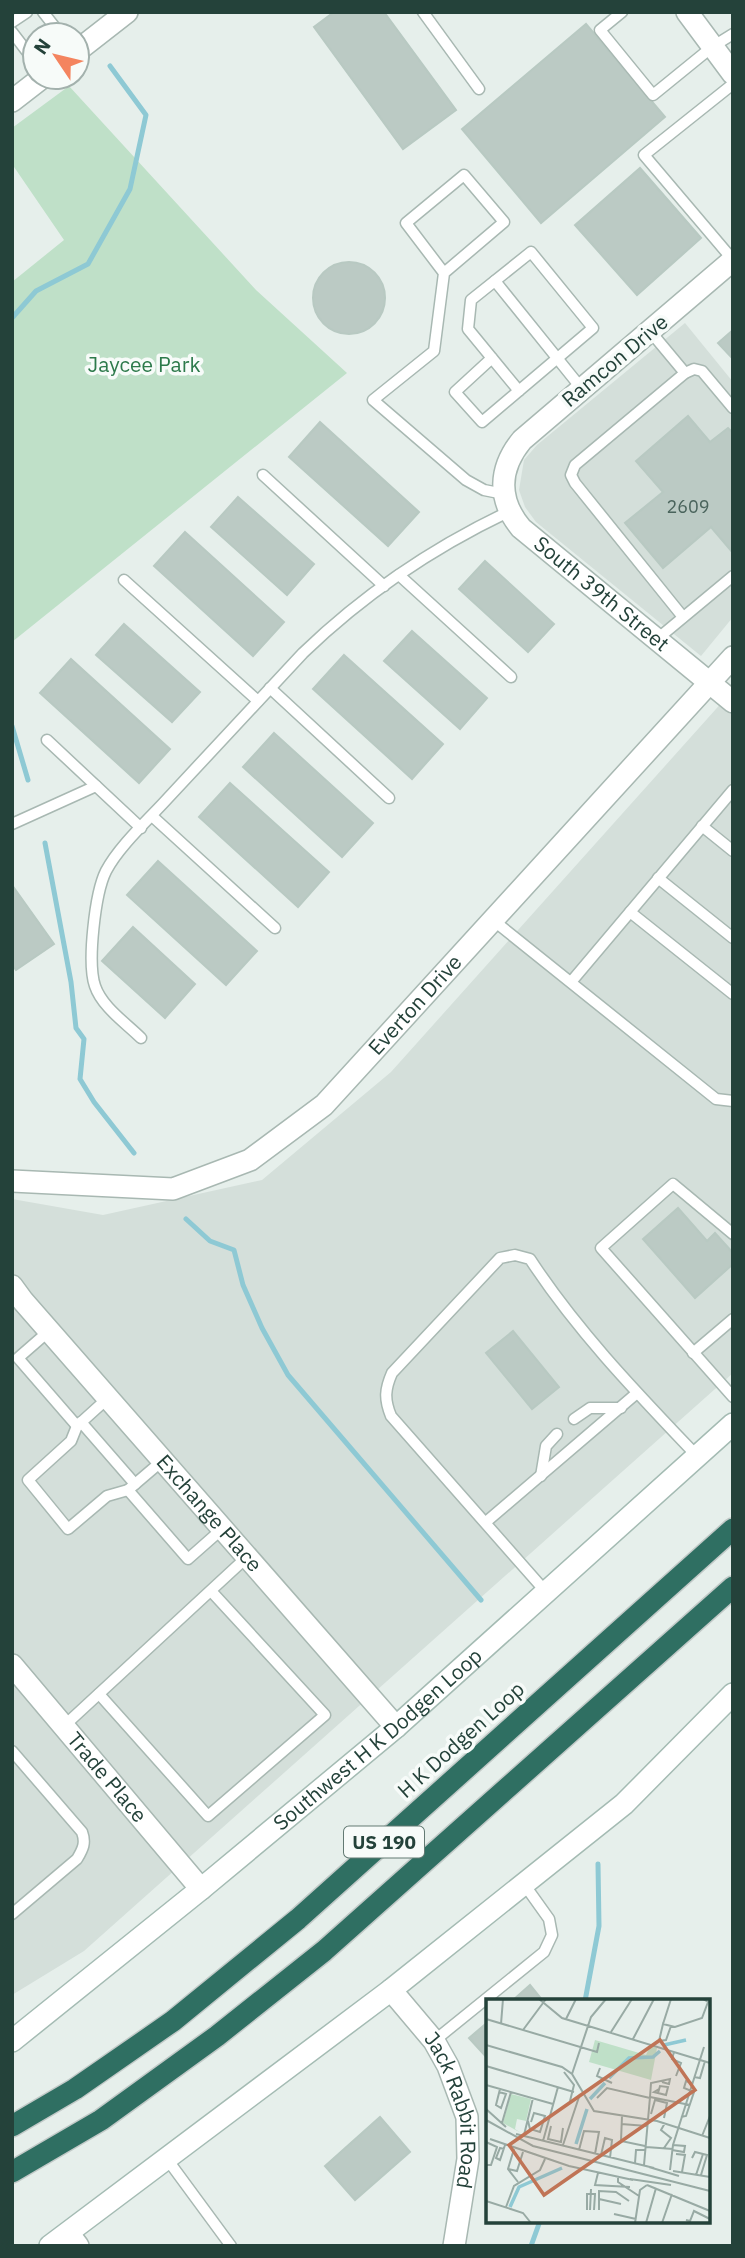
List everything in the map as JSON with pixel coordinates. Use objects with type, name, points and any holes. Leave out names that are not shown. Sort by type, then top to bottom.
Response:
[{"type":"highway","name":"H K Dodgen Loop","points":[[12,2126],[75,2089],[173,2021],[298,1919],[733,1529]]},
{"type":"highway","name":"US 190","points":[[12,2172],[101,2120],[217,2036],[324,1951],[733,1587]]},
{"type":"street","points":[[91,40],[127,12]]},
{"type":"street","points":[[687,12],[733,74]]},
{"type":"street","name":"Ramcon Drive","points":[[507,503],[505,467],[510,454],[522,440],[733,260]]},
{"type":"street","name":"South 39th Street","points":[[507,503],[521,528],[733,702]]},
{"type":"street","name":"Everton Drive","points":[[12,1181],[173,1189],[250,1160],[324,1105],[733,657]]},
{"type":"street","name":"Exchange Place","points":[[16,1299],[49,1331],[396,1727]]},
{"type":"street","name":"Southwest H K Dodgen Loop","points":[[12,2041],[396,1727],[733,1424]]},
{"type":"street","name":"Trade Place","points":[[12,1665],[201,1889]]},
{"type":"street","points":[[50,2246],[73,2240],[167,2159],[391,1990],[624,1804],[733,1695]]},
{"type":"street","name":"Jack Rabbit Road","points":[[391,1990],[434,2041],[448,2066],[467,2117],[468,2159],[454,2246]]},
{"type":"lane","points":[[12,23],[27,12]]},
{"type":"lane","points":[[622,12],[600,30],[653,94],[712,47],[733,34]]},
{"type":"lane","points":[[425,13],[479,89]]},
{"type":"lane","points":[[733,83],[644,155],[733,260]]},
{"type":"lane","points":[[141,1038],[103,1000],[95,988],[92,974],[95,905],[99,886],[117,854],[327,630],[399,575],[507,503],[466,480],[373,400],[434,351],[444,273],[504,222],[464,175],[407,223],[444,273]]},
{"type":"lane","points":[[492,358],[455,392],[482,422],[558,360],[593,328],[531,252],[471,300],[468,329],[492,358],[519,391]]},
{"type":"lane","points":[[495,281],[582,389]]},
{"type":"lane","points":[[650,331],[685,373]]},
{"type":"lane","points":[[683,617],[571,475],[575,466],[685,373],[694,369],[702,372],[733,408]]},
{"type":"lane","points":[[263,475],[384,586]]},
{"type":"lane","points":[[399,575],[511,677]]},
{"type":"lane","points":[[656,640],[733,576]]},
{"type":"lane","points":[[124,580],[258,701]]},
{"type":"lane","points":[[270,688],[389,798]]},
{"type":"lane","points":[[47,740],[141,828]]},
{"type":"lane","points":[[12,824],[96,786]]},
{"type":"lane","points":[[571,982],[733,790]]},
{"type":"lane","points":[[152,816],[275,928]]},
{"type":"lane","points":[[702,826],[733,851]]},
{"type":"lane","points":[[659,878],[733,938]]},
{"type":"lane","points":[[630,912],[733,994]]},
{"type":"lane","points":[[493,919],[716,1099],[733,1101]]},
{"type":"lane","points":[[733,1234],[673,1184],[601,1248],[733,1397]]},
{"type":"lane","points":[[546,1592],[391,1416],[385,1401],[386,1387],[392,1373],[500,1258],[515,1255],[530,1259],[546,1283],[637,1393],[697,1456]]},
{"type":"lane","points":[[693,1353],[733,1319]]},
{"type":"lane","points":[[49,1331],[18,1358],[79,1424],[188,1559],[222,1529]]},
{"type":"lane","points":[[486,1522],[637,1393]]},
{"type":"lane","points":[[108,1398],[79,1424],[71,1441],[28,1480],[68,1529],[107,1496],[132,1487],[162,1461]]},
{"type":"lane","points":[[574,1419],[590,1408],[621,1408]]},
{"type":"lane","points":[[541,1476],[546,1446],[557,1434]]},
{"type":"lane","points":[[64,1726],[247,1557]]},
{"type":"lane","points":[[99,1693],[208,1816],[326,1715],[211,1591]]},
{"type":"lane","points":[[12,1751],[82,1832],[84,1840],[83,1849],[77,1859],[12,1914]]},
{"type":"lane","points":[[434,2041],[544,1952],[552,1935],[549,1919],[524,1884]]},
{"type":"lane","points":[[167,2159],[231,2246]]},
{"type":"shaded area","points":[[685,323],[733,382],[733,617],[701,656],[536,522],[525,507],[519,490],[524,460],[537,445]]},
{"type":"shaded area","points":[[733,690],[733,1373],[84,1951],[12,1995],[12,1199],[103,1215],[262,1180],[391,1072]]},
{"type":"green space","name":"Jaycee Park","points":[[62,91],[74,91],[256,290],[347,373],[12,642],[12,282],[64,240],[12,164],[12,128]]},
{"type":"building","points":[[334,12],[384,12],[456,110],[403,149],[314,27]]},
{"type":"building","points":[[586,24],[665,117],[541,223],[462,129]]},
{"type":"building","points":[[640,168],[701,238],[637,295],[575,225]]},
{"type":"building","points":[[349,262],[369,268],[379,278],[385,298],[379,318],[369,328],[349,334],[329,328],[319,318],[313,298],[319,278],[329,268]]},
{"type":"building","points":[[733,330],[733,359],[718,343]]},
{"type":"building","points":[[688,416],[710,442],[728,428],[733,433],[733,553],[711,527],[663,568],[625,523],[663,492],[636,461]]},
{"type":"building","points":[[320,422],[419,512],[388,546],[289,457]]},
{"type":"building","points":[[238,497],[314,564],[287,595],[211,527]]},
{"type":"building","points":[[185,532],[284,622],[253,656],[154,566]]},
{"type":"building","points":[[485,561],[554,624],[528,652],[459,589]]},
{"type":"building","points":[[124,624],[200,692],[172,722],[96,655]]},
{"type":"building","points":[[412,631],[487,698],[460,729],[384,661]]},
{"type":"building","points":[[344,655],[443,744],[412,779],[313,689]]},
{"type":"building","points":[[71,659],[170,749],[139,783],[40,693]]},
{"type":"building","points":[[274,733],[373,823],[342,857],[243,767]]},
{"type":"building","points":[[230,783],[329,872],[298,907],[199,817]]},
{"type":"building","points":[[158,861],[257,951],[226,985],[127,895]]},
{"type":"building","points":[[12,885],[54,944],[16,970],[12,965]]},
{"type":"building","points":[[133,927],[195,984],[165,1018],[102,961]]},
{"type":"building","points":[[678,1208],[707,1241],[715,1233],[733,1253],[733,1264],[695,1298],[643,1239]]},
{"type":"building","points":[[513,1331],[559,1387],[532,1409],[486,1353]]},
{"type":"building","points":[[530,1985],[541,1999],[514,1999]]},
{"type":"building","points":[[486,2024],[486,2057],[469,2038]]},
{"type":"building","points":[[380,2117],[410,2152],[355,2200],[325,2166]]},
{"type":"waterway","points":[[12,318],[36,291],[88,264],[130,189],[146,115],[110,66]]},
{"type":"waterway","points":[[12,726],[28,780]]},
{"type":"waterway","points":[[45,843],[71,982],[76,1028],[84,1039],[80,1079],[94,1102],[134,1153]]},
{"type":"waterway","points":[[186,1219],[210,1241],[234,1250],[243,1285],[262,1328],[288,1375],[481,1600]]},
{"type":"waterway","points":[[585,1999],[599,1926],[598,1864]]},
{"type":"waterway","points":[[531,2246],[539,2223]]}]
